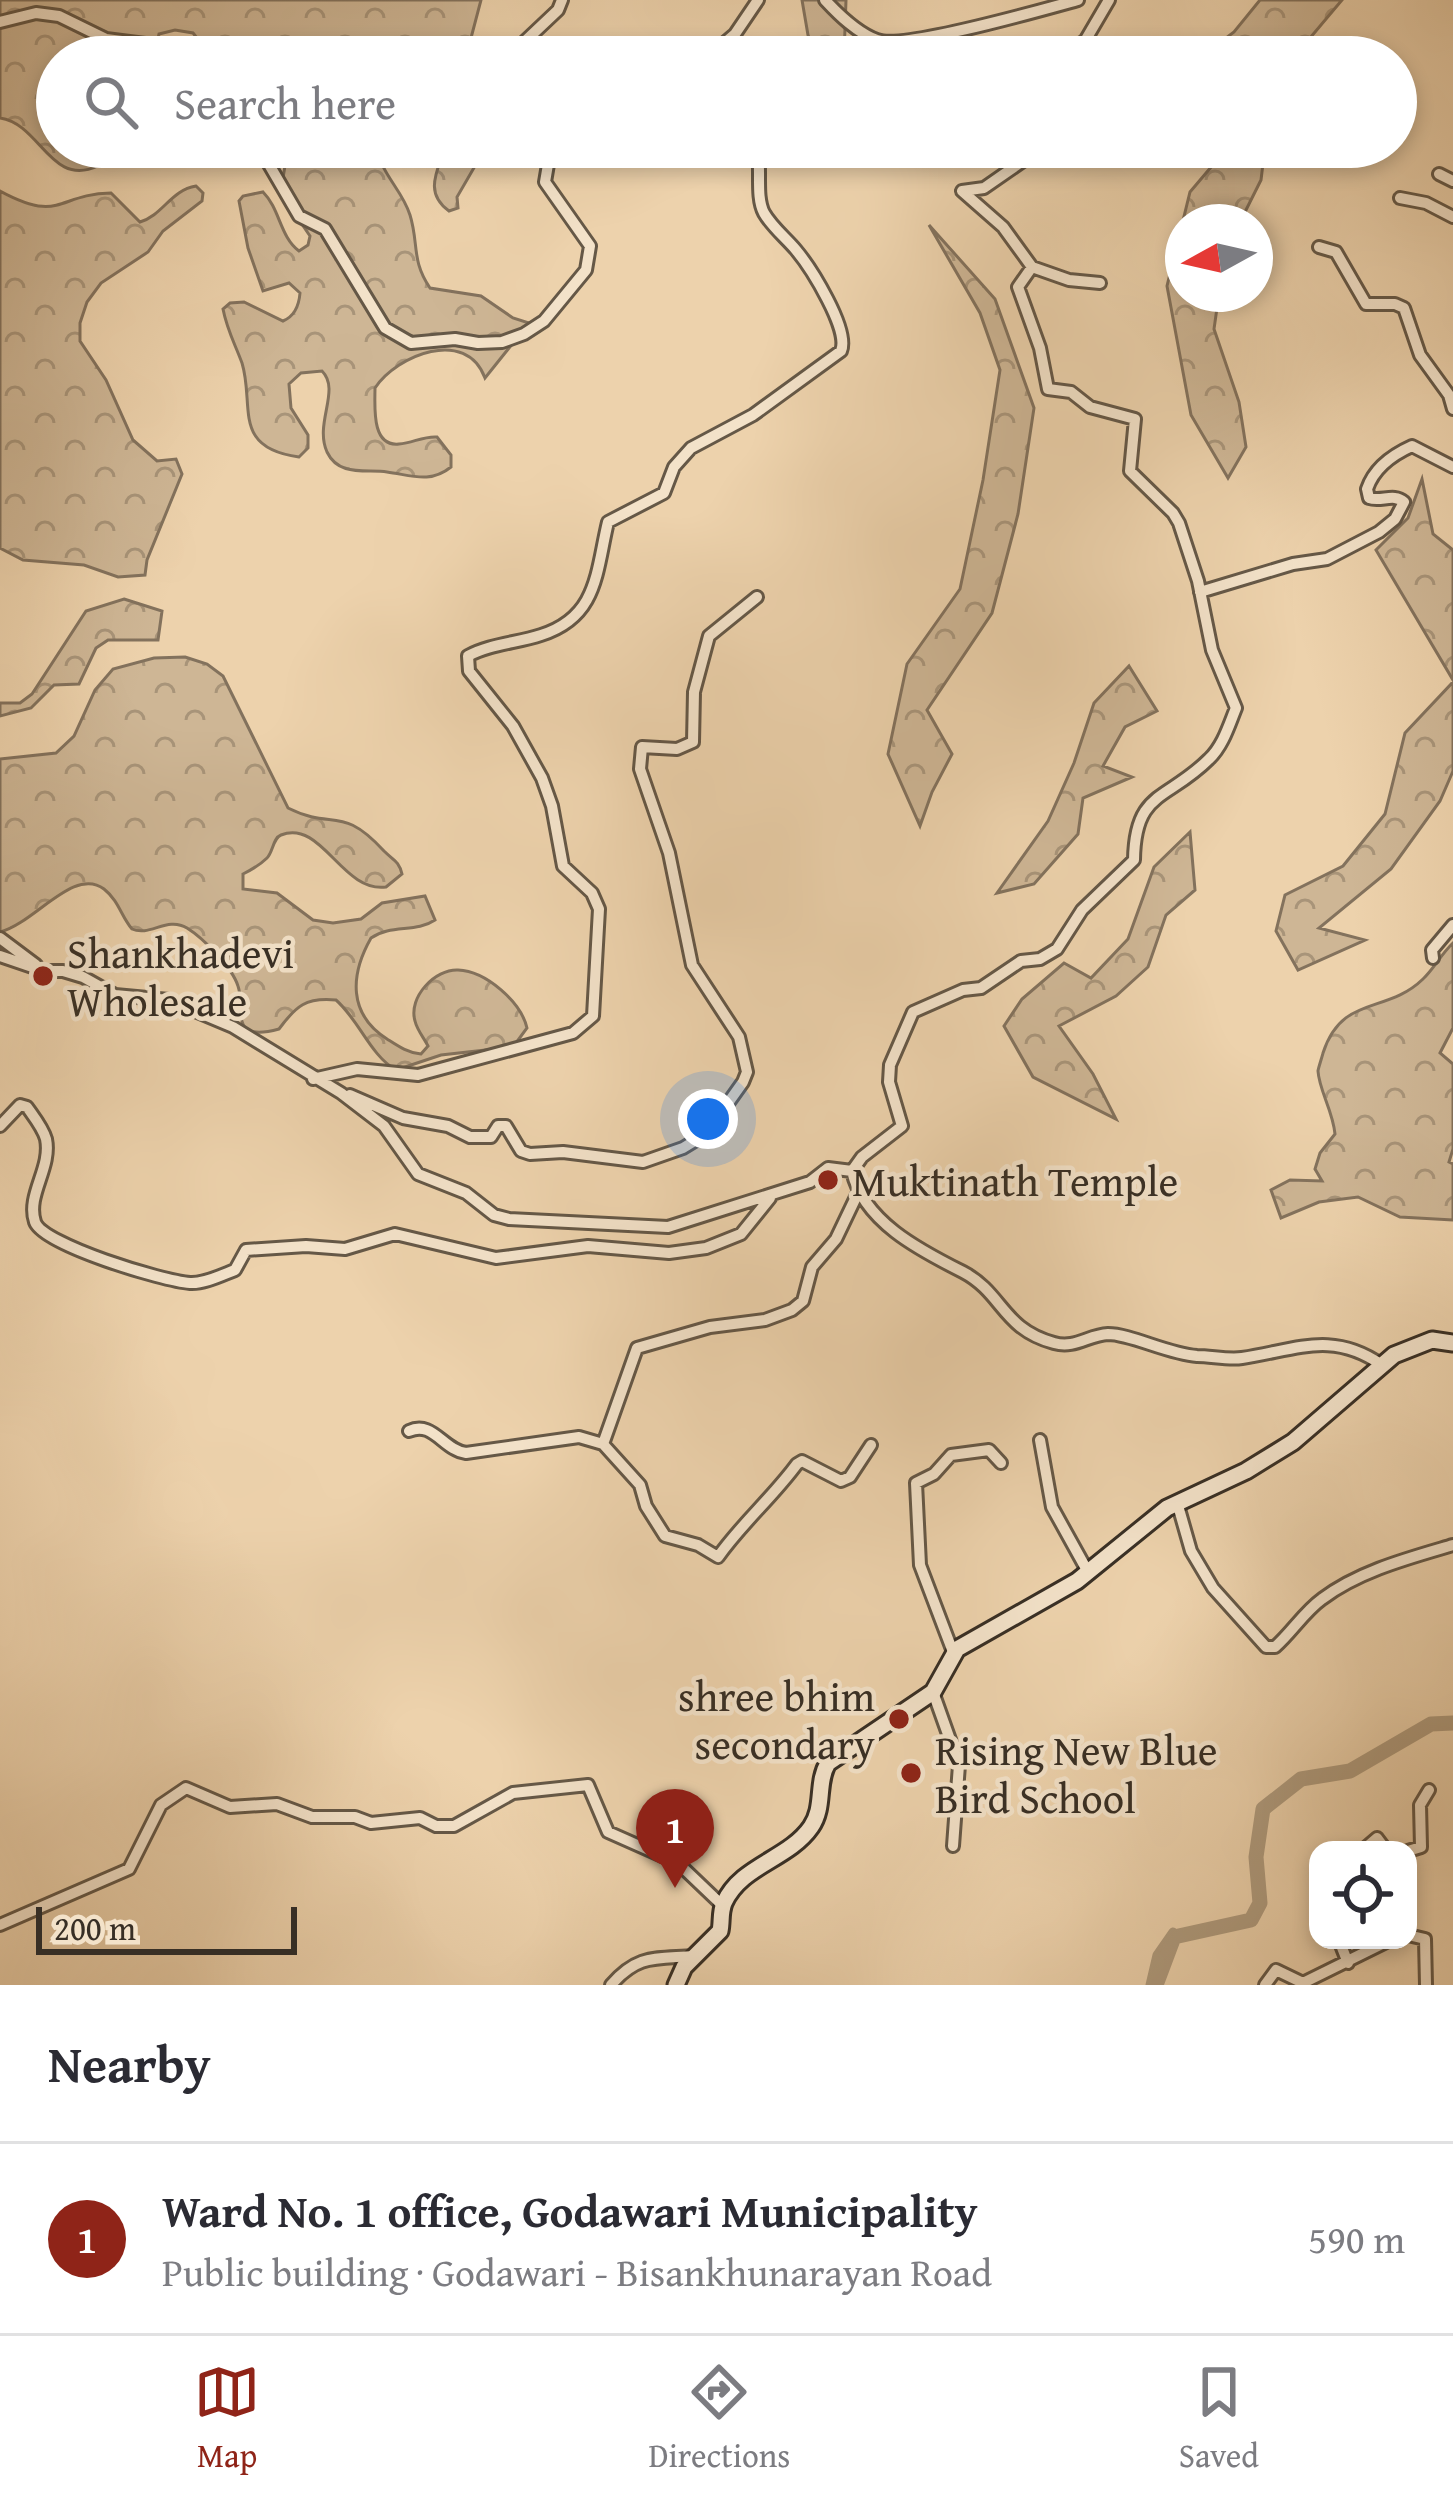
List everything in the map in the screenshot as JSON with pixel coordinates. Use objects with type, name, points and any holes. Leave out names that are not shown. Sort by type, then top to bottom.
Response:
[{"type":"street","points":[[530,36],[562,0]]},
{"type":"street","points":[[732,36],[758,0]]},
{"type":"street","points":[[825,0],[872,36]]},
{"type":"street","points":[[925,36],[999,24],[1078,0]]},
{"type":"street","points":[[1087,36],[1109,0]]},
{"type":"street","points":[[0,22],[36,13],[59,16],[98,36]]},
{"type":"street","points":[[272,168],[299,216],[325,230],[385,328],[410,343],[455,339],[478,344],[502,342],[544,321],[586,270],[590,246],[545,182],[547,168]]},
{"type":"street","points":[[314,1079],[357,1069],[418,1075],[573,1033],[593,1016],[599,909],[592,893],[563,866],[542,778],[513,726],[470,671],[468,656],[542,635],[573,617],[591,598],[608,522],[664,494],[674,466],[692,448],[773,403],[841,351],[845,338],[825,297],[800,255],[763,212],[760,168]]},
{"type":"street","points":[[1013,168],[984,188],[962,191],[1003,227],[1031,267],[1069,280],[1100,283]]},
{"type":"street","points":[[1439,174],[1453,182]]},
{"type":"street","points":[[1400,198],[1426,203],[1453,217]]},
{"type":"street","points":[[1319,247],[1336,251],[1366,304],[1404,308],[1420,356],[1448,394],[1453,409]]},
{"type":"street","points":[[1031,267],[1018,287],[1040,348],[1044,384],[1054,391],[1078,394],[1090,407],[1105,413],[1135,419],[1130,471],[1173,513],[1200,592],[1212,650],[1236,708],[1214,756],[1143,809],[1136,827],[1135,860],[1082,910],[1057,950],[1040,959],[1021,961],[981,988],[963,990],[913,1012],[890,1065],[902,1126],[862,1157],[852,1171],[857,1195],[914,1247],[981,1281],[1015,1326],[1054,1343],[1073,1345],[1108,1334],[1176,1354],[1244,1358],[1292,1346],[1356,1346],[1382,1365]]},
{"type":"street","points":[[1200,592],[1293,564],[1327,559],[1379,532],[1395,519],[1404,502],[1369,498],[1367,489],[1378,470],[1412,446],[1453,467]]},
{"type":"street","points":[[340,1093],[470,1137],[491,1138],[498,1126],[506,1126],[521,1151],[530,1154],[563,1152],[643,1162],[706,1134],[743,1082],[745,1054],[692,965],[669,853],[640,769],[642,747],[677,749],[693,742],[694,692],[709,635],[757,597]]},
{"type":"street","points":[[1433,958],[1432,950],[1453,925]]},
{"type":"street","points":[[0,938],[44,971]]},
{"type":"street","points":[[0,956],[44,971],[83,977],[115,995],[190,1006],[233,1027],[384,1126],[418,1174],[466,1192],[494,1215],[509,1219],[668,1227],[810,1182],[828,1168],[852,1171]]},
{"type":"street","points":[[0,1126],[20,1105],[27,1107],[45,1136],[47,1155],[33,1201],[39,1231],[95,1258],[194,1284],[235,1270],[246,1250],[345,1249],[395,1234],[496,1258],[588,1246],[669,1253],[706,1247],[741,1234],[772,1195]]},
{"type":"street","points":[[603,1444],[637,1348],[792,1310],[803,1301],[812,1267],[836,1239],[857,1195]]},
{"type":"street","points":[[676,1985],[694,1956],[720,1931],[722,1906],[747,1874],[812,1826],[827,1763],[933,1692],[953,1652],[1064,1590],[1177,1502],[1246,1471],[1293,1442],[1382,1365],[1421,1342],[1453,1343]]},
{"type":"street","points":[[410,1432],[419,1427],[430,1430],[452,1450],[466,1453],[579,1437],[603,1444],[640,1485],[646,1506],[665,1536],[698,1545],[718,1558],[743,1522],[768,1503],[797,1464],[802,1461],[841,1481],[850,1477],[871,1444]]},
{"type":"street","points":[[1040,1440],[1052,1507],[1088,1571]]},
{"type":"street","points":[[953,1652],[920,1565],[916,1483],[934,1474],[951,1455],[989,1450],[1001,1463]]},
{"type":"street","points":[[1177,1502],[1192,1551],[1214,1588],[1266,1647],[1275,1646],[1337,1588],[1388,1565],[1453,1545]]},
{"type":"street","points":[[933,1692],[959,1765],[953,1846]]},
{"type":"street","points":[[0,1925],[129,1869],[161,1805],[186,1788],[230,1807],[277,1804],[312,1817],[355,1817],[371,1822],[420,1818],[436,1826],[454,1826],[513,1793],[589,1785],[608,1832],[678,1863],[722,1906]]},
{"type":"street","points":[[1417,1848],[1421,1847],[1420,1805],[1429,1790]]},
{"type":"street","points":[[1417,1937],[1425,1939],[1426,1985]]},
{"type":"street","points":[[1343,1949],[1348,1963]]},
{"type":"street","points":[[1265,1985],[1276,1970],[1303,1983],[1374,1949]]},
{"type":"street","points":[[610,1985],[629,1964],[694,1956]]},
{"type":"green space","points":[[0,0],[481,0],[472,36],[195,36],[175,30],[159,36],[36,36],[36,141],[0,118]]},
{"type":"green space","points":[[802,0],[846,0],[845,36],[808,35]]},
{"type":"green space","points":[[1260,0],[1342,0],[1312,36],[1229,36]]},
{"type":"green space","points":[[285,168],[384,168],[410,215],[418,260],[430,288],[481,296],[529,323],[485,378],[476,362],[448,350],[414,357],[375,388],[376,424],[383,439],[399,444],[437,437],[451,455],[451,467],[443,472],[420,477],[354,470],[332,460],[324,441],[329,388],[322,371],[301,373],[289,384],[291,408],[308,435],[308,448],[299,457],[278,452],[255,434],[242,363],[223,309],[244,302],[283,321],[297,306],[300,293],[289,283],[263,291],[239,201],[263,192],[299,251],[308,245],[310,236],[286,201]]},
{"type":"green space","points":[[438,168],[474,168],[457,197],[458,208],[449,211],[441,204]]},
{"type":"green space","points":[[1210,168],[1262,168],[1249,204],[1187,204],[1190,192]]},
{"type":"green space","points":[[196,186],[203,193],[202,201],[163,231],[148,252],[101,283],[80,323],[80,341],[106,380],[133,440],[157,461],[176,459],[182,474],[145,575],[118,577],[84,565],[23,560],[0,548],[0,191],[48,206],[111,193],[140,222],[180,192]]},
{"type":"green space","points":[[929,225],[995,299],[1034,408],[1018,514],[992,613],[927,710],[952,754],[920,826],[888,754],[907,664],[960,589],[1000,370],[980,313]]},
{"type":"green space","points":[[1172,312],[1216,312],[1214,329],[1239,402],[1246,447],[1228,478],[1191,415]]},
{"type":"green space","points":[[1422,479],[1433,534],[1453,550],[1453,680],[1376,550],[1408,518]]},
{"type":"green space","points":[[124,599],[162,611],[158,640],[108,640],[96,648],[79,684],[54,685],[31,708],[0,716],[0,703],[20,703],[32,694],[86,611]]},
{"type":"green space","points":[[185,657],[223,676],[288,808],[357,828],[395,861],[402,874],[386,887],[371,886],[309,837],[295,833],[278,837],[267,858],[243,874],[243,889],[277,893],[313,920],[333,923],[361,919],[382,903],[425,896],[435,920],[379,934],[364,952],[356,993],[365,1018],[387,1039],[421,1054],[428,1046],[415,1021],[419,994],[441,974],[469,972],[491,982],[518,1008],[527,1028],[513,1047],[441,1055],[396,1070],[379,1056],[336,1000],[309,1002],[279,1029],[252,1031],[242,1021],[235,978],[209,946],[180,925],[132,929],[109,894],[92,884],[67,890],[0,932],[0,759],[56,753],[74,736],[95,690],[113,669],[154,658]]},
{"type":"green space","points":[[1129,666],[1157,711],[1125,727],[1103,766],[1132,777],[1083,798],[1078,834],[1034,884],[997,893],[1048,821],[1094,703]]},
{"type":"green space","points":[[1453,682],[1453,771],[1440,801],[1391,869],[1319,928],[1365,940],[1298,970],[1276,931],[1285,895],[1343,866],[1385,814],[1405,733]]},
{"type":"green space","points":[[1190,832],[1195,890],[1166,915],[1148,967],[1116,996],[1059,1026],[1093,1074],[1116,1119],[1033,1077],[1004,1026],[1022,999],[1064,963],[1091,978],[1128,939],[1154,867]]},
{"type":"green space","points":[[1453,943],[1453,1028],[1440,1053],[1453,1064],[1449,1162],[1453,1164],[1453,1220],[1400,1217],[1358,1197],[1319,1202],[1281,1218],[1271,1190],[1290,1180],[1322,1181],[1315,1169],[1335,1134],[1318,1071],[1331,1034],[1353,1013],[1409,990]]},
{"type":"waterway","points":[[1156,1985],[1174,1937],[1251,1920],[1260,1903],[1256,1857],[1263,1809],[1301,1779],[1350,1771],[1431,1724],[1453,1723]]},
{"type":"waterway","points":[[1150,1985],[1157,1955],[1173,1932]]},
{"type":"place","name":"Shankhadevi Wholesale","points":[[43,976]]},
{"type":"place","name":"Muktinath Temple","points":[[828,1180]]},
{"type":"place","name":"shree bhim secondary","points":[[899,1719]]},
{"type":"place","name":"Rising New Blue Bird School","points":[[911,1773]]},
{"type":"place","name":"Ward No. 1 office, Godawari Municipality","points":[[675,1888]]}]
